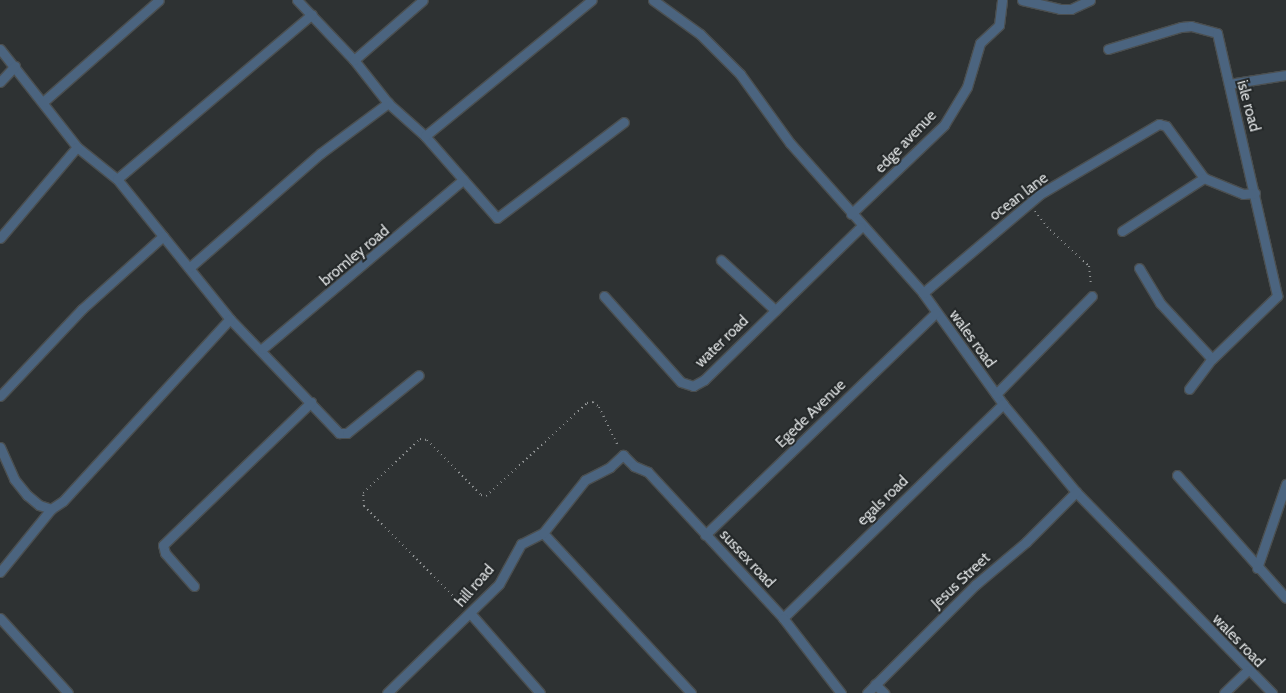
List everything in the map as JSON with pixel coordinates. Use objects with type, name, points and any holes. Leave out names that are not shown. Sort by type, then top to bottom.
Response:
[{"type":"street","points":[[43,102],[159,0]]},
{"type":"street","points":[[297,0],[354,60],[388,103],[425,136],[497,218],[624,122]]},
{"type":"street","points":[[354,60],[423,0]]},
{"type":"street","points":[[425,136],[592,0]]},
{"type":"street","name":"wales road","points":[[653,0],[700,34],[740,74],[790,143],[861,227],[923,293],[1003,404],[1076,492],[1247,671],[1272,693]]},
{"type":"street","name":"edge avenue","points":[[851,214],[944,125],[967,87],[980,43],[999,25],[1002,0]]},
{"type":"street","points":[[1022,0],[1066,9],[1090,0]]},
{"type":"street","points":[[117,179],[312,14]]},
{"type":"street","name":"isle road","points":[[1108,49],[1182,27],[1213,31],[1222,51],[1228,84],[1278,296]]},
{"type":"street","points":[[0,49],[77,147],[117,179],[230,318],[343,435],[419,375]]},
{"type":"street","points":[[0,82],[15,66]]},
{"type":"street","points":[[1228,84],[1286,75]]},
{"type":"street","points":[[189,268],[320,153],[388,103]]},
{"type":"street","name":"ocean lane","points":[[923,293],[1029,204],[1159,124],[1166,126],[1204,178]]},
{"type":"street","points":[[0,238],[77,147]]},
{"type":"street","points":[[1122,231],[1204,178],[1243,194],[1255,193]]},
{"type":"street","name":"bromley road","points":[[262,349],[463,180]]},
{"type":"street","name":"water road","points":[[604,296],[681,382],[693,386],[704,380],[861,227]]},
{"type":"street","points":[[0,396],[82,309],[163,236]]},
{"type":"street","points":[[721,260],[775,310]]},
{"type":"street","points":[[1139,268],[1160,302],[1212,359]]},
{"type":"street","points":[[996,394],[1092,296]]},
{"type":"street","points":[[1189,389],[1212,359],[1278,296],[1286,301]]},
{"type":"street","name":"Egede Avenue","points":[[705,536],[936,313]]},
{"type":"street","points":[[0,572],[51,509],[63,501],[230,318]]},
{"type":"street","points":[[194,586],[165,553],[164,545],[311,402]]},
{"type":"street","name":"egals road","points":[[783,618],[1003,404]]},
{"type":"street","points":[[0,447],[14,479],[27,495],[39,505],[51,509]]},
{"type":"street","name":"sussex road","points":[[623,455],[634,466],[648,472],[705,536],[783,618],[841,693]]},
{"type":"street","name":"hill road","points":[[391,691],[499,584],[521,544],[542,533],[584,480],[610,467],[623,455]]},
{"type":"street","points":[[1177,476],[1257,568],[1286,598]]},
{"type":"street","points":[[1257,568],[1286,484]]},
{"type":"street","name":"Jesus Street","points":[[867,693],[975,585],[1026,542],[1076,492]]},
{"type":"street","points":[[542,533],[691,693]]},
{"type":"street","points":[[470,613],[540,693]]},
{"type":"street","points":[[0,618],[68,693]]},
{"type":"street","points":[[1224,693],[1247,671]]},
{"type":"street","points":[[875,684],[884,693]]},
{"type":"path","points":[[1029,204],[1050,230],[1089,266],[1092,296]]},
{"type":"path","points":[[470,613],[364,506],[363,493],[420,439],[427,440],[480,495],[486,496],[587,402],[593,402],[599,407],[623,455]]}]
